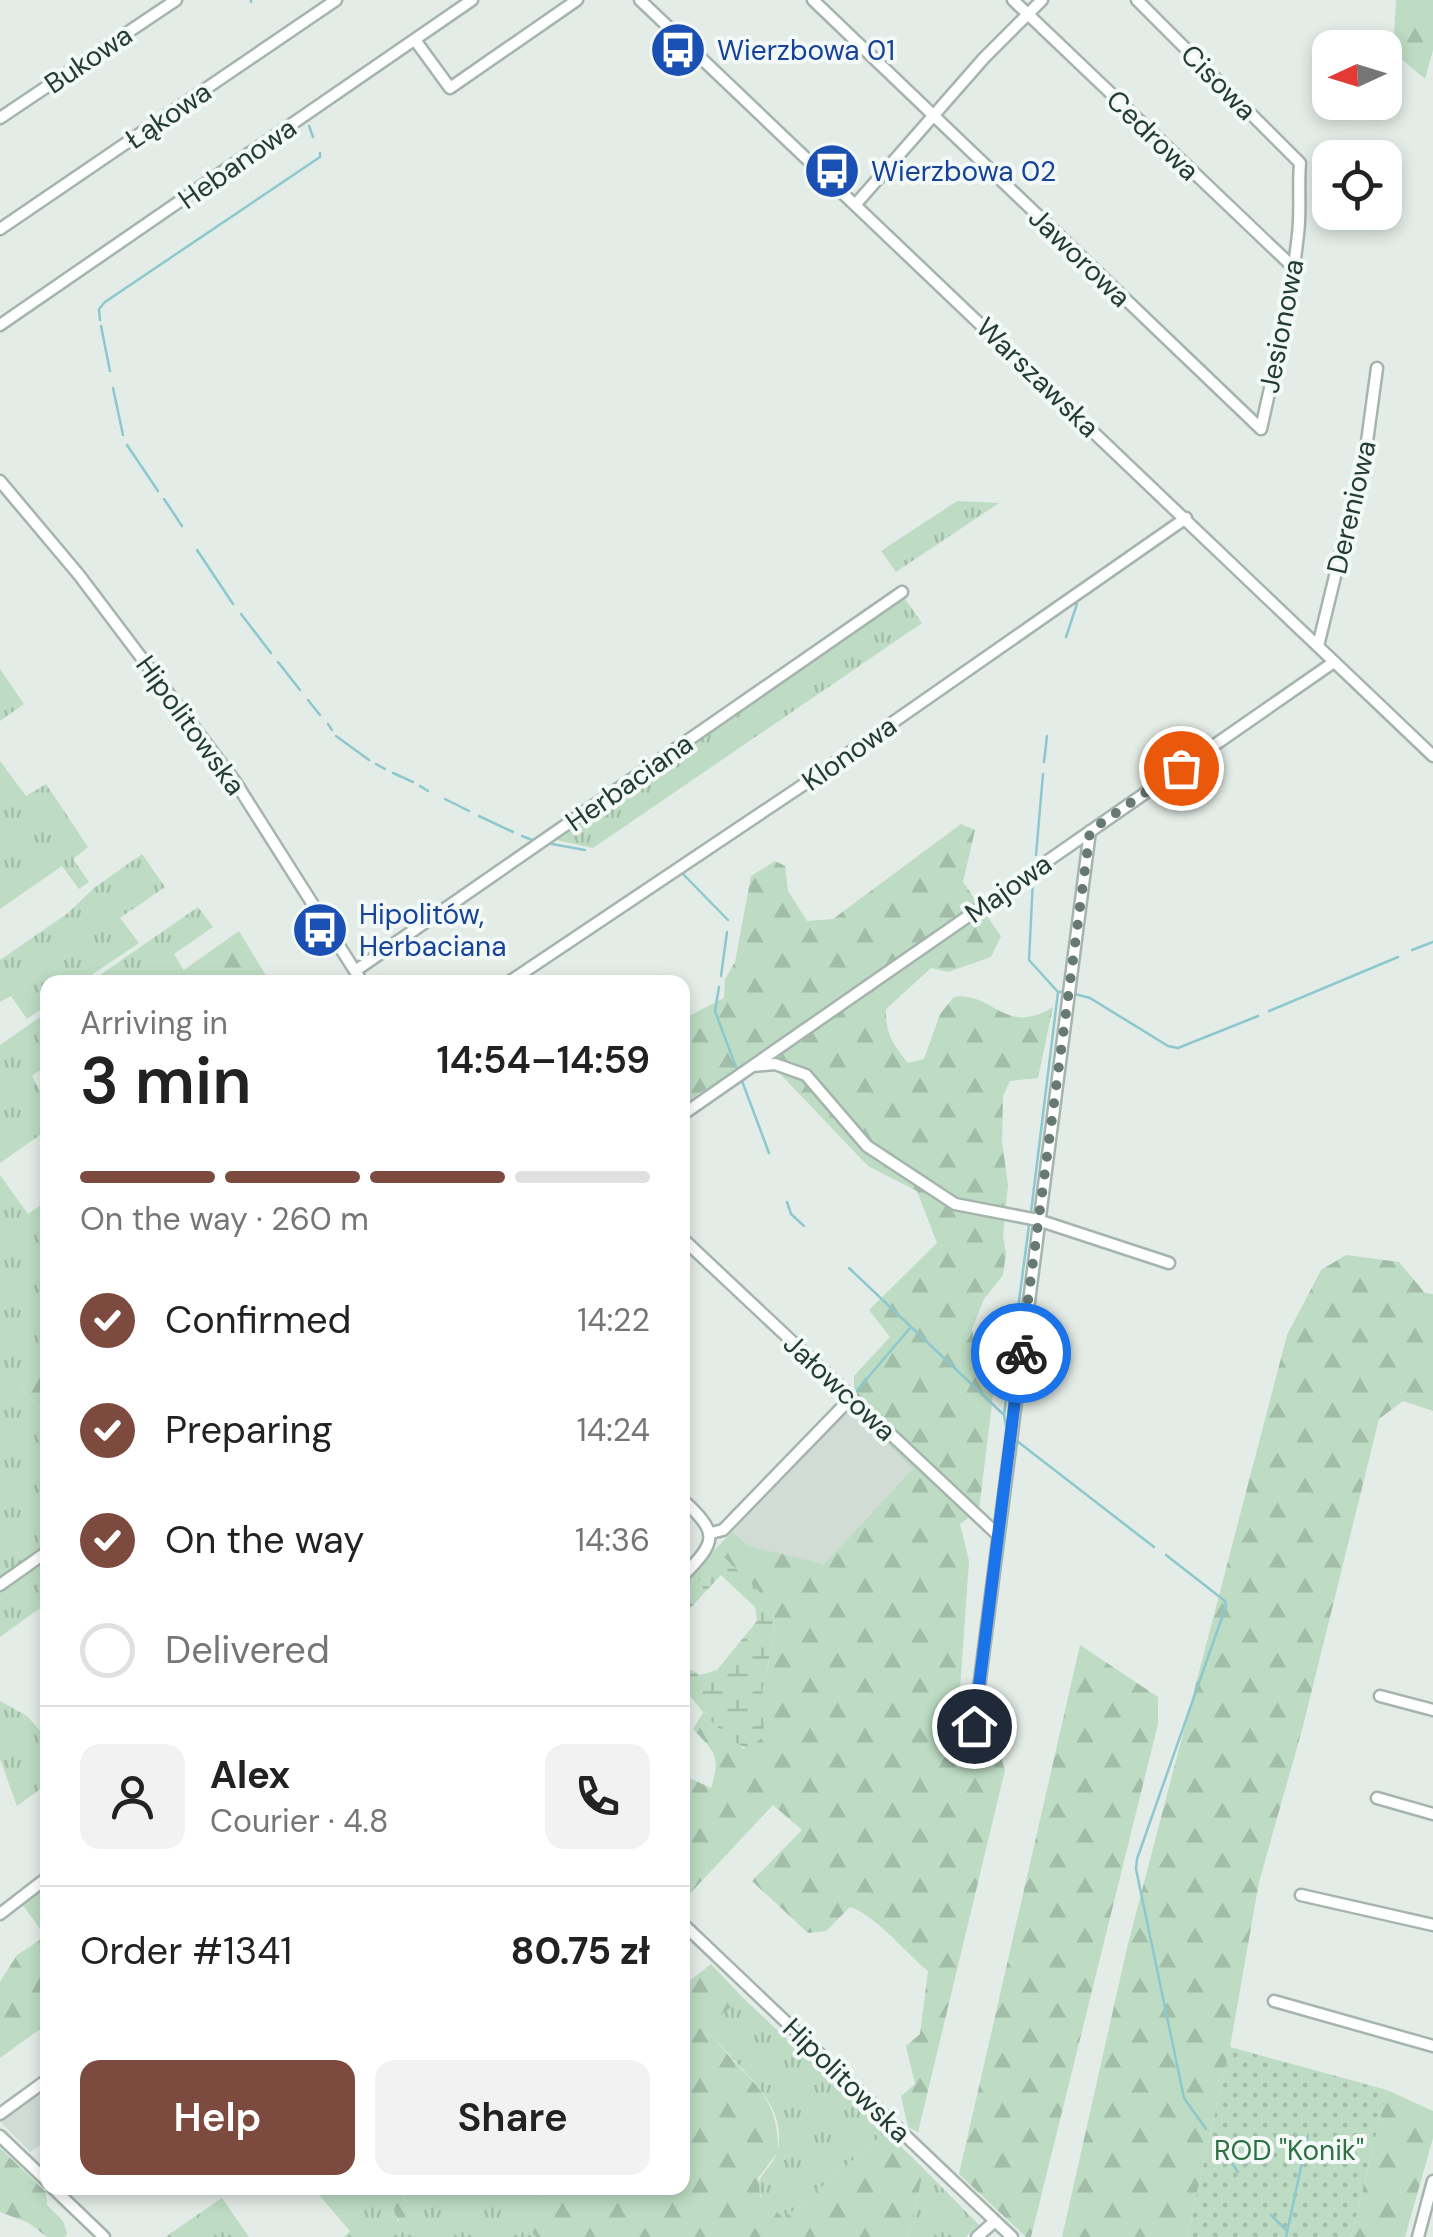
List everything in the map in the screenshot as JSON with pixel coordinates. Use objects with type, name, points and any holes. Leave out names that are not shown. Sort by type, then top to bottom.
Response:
[{"type":"street","name":"Bukowa","points":[[0,118],[176,0]]},
{"type":"street","name":"Łąkowa","points":[[0,229],[336,0]]},
{"type":"street","name":"Hebanowa","points":[[0,324],[472,0]]},
{"type":"street","points":[[415,40],[450,88],[577,0]]},
{"type":"street","name":"Warszawska","points":[[640,0],[1433,756]]},
{"type":"street","name":"Jaworowa","points":[[812,0],[1261,429]]},
{"type":"street","name":"Cedrowa","points":[[1013,0],[1294,268]]},
{"type":"street","points":[[856,205],[932,116],[1042,0]]},
{"type":"street","name":"Cisowa","points":[[1137,0],[1300,163]]},
{"type":"street","name":"Jesionowa","points":[[1261,429],[1294,268],[1300,163]]},
{"type":"street","name":"Dereniowa","points":[[1318,646],[1366,449],[1377,368]]},
{"type":"street","name":"Hipolitowska","points":[[0,481],[79,575],[236,783],[358,975]]},
{"type":"street","name":"Klonowa","points":[[520,975],[803,785],[1186,518]]},
{"type":"street","name":"Herbaciana","points":[[355,971],[902,592]]},
{"type":"street","name":"Majowa","points":[[690,1109],[1334,662]]},
{"type":"street","points":[[974,1726],[1090,831]]},
{"type":"street","points":[[752,1066],[776,1064],[806,1076],[867,1146],[955,1204],[1038,1220],[1169,1263]]},
{"type":"street","name":"Jałowcowa","points":[[690,1246],[998,1536]]},
{"type":"street","points":[[710,1533],[723,1530],[852,1398]]},
{"type":"street","points":[[690,1506],[704,1519],[710,1533],[709,1550],[690,1569]]},
{"type":"street","points":[[0,1585],[40,1558]]},
{"type":"street","points":[[1380,1696],[1433,1710]]},
{"type":"street","points":[[1377,1798],[1433,1814]]},
{"type":"street","points":[[0,1914],[40,1884]]},
{"type":"street","points":[[1301,1894],[1433,1925]]},
{"type":"street","name":"Hipolitowska","points":[[690,1932],[1012,2237]]},
{"type":"street","points":[[1274,2001],[1433,2046]]},
{"type":"street","points":[[0,2114],[40,2086]]},
{"type":"street","points":[[0,2136],[40,2174]]},
{"type":"street","points":[[1418,2237],[1433,2181]]},
{"type":"street","points":[[60,2195],[104,2237]]},
{"type":"street","points":[[977,2237],[995,2221]]},
{"type":"shaded area","points":[[850,1407],[914,1469],[824,1564],[749,1546],[732,1532]]},
{"type":"shaded area","points":[[40,2091],[40,2145],[30,2152],[0,2121]]},
{"type":"green space","points":[[1396,0],[1433,0],[1433,50],[1425,79],[1402,60],[1402,30],[1394,30]]},
{"type":"green space","points":[[957,501],[999,503],[896,572],[881,551]]},
{"type":"green space","points":[[905,599],[922,623],[593,848],[552,839],[579,824]]},
{"type":"green space","points":[[0,669],[24,704],[0,721]]},
{"type":"green space","points":[[0,761],[26,796],[46,784],[88,847],[73,859],[89,882],[79,889],[62,866],[0,909]]},
{"type":"green space","points":[[961,824],[975,830],[963,882],[1001,936],[991,957],[948,972],[931,968],[886,1009],[891,1038],[908,1063],[924,1059],[940,1014],[954,997],[980,1001],[1011,1016],[1037,1015],[1053,1007],[1038,1078],[1010,1081],[1003,1096],[1002,1141],[1008,1185],[1003,1236],[1006,1253],[1003,1275],[984,1299],[972,1329],[977,1359],[994,1387],[979,1510],[960,1524],[969,1561],[957,1731],[999,1751],[1005,1770],[918,2132],[908,2127],[901,2096],[915,2084],[906,2046],[920,2034],[928,1971],[860,1911],[850,1907],[826,1931],[808,1933],[752,1881],[802,1830],[773,1805],[690,1894],[690,1778],[711,1788],[716,1769],[711,1749],[693,1729],[704,1711],[744,1749],[761,1723],[774,1614],[722,1556],[690,1591],[690,1575],[732,1532],[749,1546],[824,1564],[913,1469],[854,1411],[854,1376],[890,1337],[869,1310],[937,1243],[917,1191],[868,1166],[761,1054],[690,1100],[690,1015],[724,998],[725,979],[735,962],[751,876],[775,861],[785,866],[788,891],[807,921],[833,919]]},
{"type":"green space","points":[[142,854],[165,887],[120,918],[139,943],[91,975],[40,975],[40,1010],[27,1019],[11,996],[0,1002],[0,960],[68,913],[94,888]]},
{"type":"green space","points":[[198,907],[213,927],[174,954],[184,971],[178,975],[100,975]]},
{"type":"green space","points":[[239,931],[266,975],[177,975]]},
{"type":"green space","points":[[40,1017],[40,1070],[32,1076],[40,1090],[40,1135],[0,1163],[0,1045]]},
{"type":"green space","points":[[0,1175],[28,1214],[40,1206],[40,1374],[21,1388],[40,1408],[40,1549],[0,1577]]},
{"type":"green space","points":[[1346,1255],[1399,1262],[1425,1293],[1433,1294],[1433,1411],[1403,1401],[1379,1419],[1302,1730],[1259,1882],[1230,2047],[1187,2237],[1062,2237],[1127,1948],[1287,1335],[1321,1270]]},
{"type":"green space","points":[[40,1374],[40,1408],[21,1388]]},
{"type":"green space","points":[[722,1555],[770,1602],[774,1614],[773,1640],[762,1693],[764,1735],[750,1749],[723,1732],[690,1696],[690,1669],[700,1675],[717,1670],[757,1621],[755,1607],[721,1575],[690,1608],[690,1590]]},
{"type":"green space","points":[[40,1563],[40,1608],[0,1637],[0,1591]]},
{"type":"green space","points":[[1080,1645],[1158,1697],[1158,1724],[1031,2237],[1026,2237],[959,2174]]},
{"type":"green space","points":[[0,1701],[27,1716],[40,1731],[40,1789],[17,1806],[0,1759]]},
{"type":"green space","points":[[40,1888],[40,1929],[21,1903]]},
{"type":"green space","points":[[40,1940],[40,2029],[0,2058],[0,1982],[17,1955]]},
{"type":"green space","points":[[711,1964],[743,1998],[706,2026],[755,2083],[772,2112],[778,2152],[758,2178],[760,2196],[784,2219],[886,2132],[924,2169],[908,2237],[536,2237],[516,2211],[538,2195],[690,2195],[690,1980]]},
{"type":"green space","points":[[743,1998],[886,2132],[783,2220],[757,2190],[778,2149],[779,2130],[774,2113],[755,2082],[705,2025]]},
{"type":"green space","name":"ROD \"Konik\"","points":[[1230,2047],[1387,2090],[1351,2237],[1187,2237]]},
{"type":"green space","points":[[1387,2090],[1433,2111],[1433,2138],[1405,2237],[1351,2237]]},
{"type":"green space","points":[[0,2148],[40,2186],[40,2195],[46,2195],[47,2205],[63,2221],[67,2233],[65,2237],[47,2237],[29,2223],[0,2212]]},
{"type":"green space","points":[[924,2169],[979,2225],[966,2237],[908,2237]]},
{"type":"green space","points":[[319,2195],[390,2195],[398,2222],[407,2202],[403,2195],[538,2195],[517,2211],[536,2237],[344,2237],[350,2231]]},
{"type":"green space","points":[[390,2195],[403,2195],[412,2213],[411,2224],[405,2230]]},
{"type":"green space","points":[[222,2198],[249,2237],[165,2237]]},
{"type":"waterway","points":[[309,126],[313,137]]},
{"type":"waterway","points":[[100,320],[99,309],[105,302],[320,157],[320,153]]},
{"type":"waterway","points":[[101,326],[110,371]]},
{"type":"waterway","points":[[113,388],[123,435]]},
{"type":"waterway","points":[[127,445],[158,491]]},
{"type":"waterway","points":[[164,499],[182,526]]},
{"type":"waterway","points":[[197,550],[233,604]]},
{"type":"waterway","points":[[1066,637],[1077,604]]},
{"type":"waterway","points":[[241,614],[271,653]]},
{"type":"waterway","points":[[278,662],[300,690]]},
{"type":"waterway","points":[[308,700],[320,715]]},
{"type":"waterway","points":[[328,724],[332,730]]},
{"type":"waterway","points":[[336,736],[369,760]]},
{"type":"waterway","points":[[1044,762],[1047,736]]},
{"type":"waterway","points":[[376,764],[385,769]]},
{"type":"waterway","points":[[393,773],[413,782]]},
{"type":"waterway","points":[[1036,855],[1043,774]]},
{"type":"waterway","points":[[420,786],[428,791]]},
{"type":"waterway","points":[[445,799],[469,811]]},
{"type":"waterway","points":[[479,816],[513,832]]},
{"type":"waterway","points":[[522,836],[535,841]]},
{"type":"waterway","points":[[552,844],[585,850]]},
{"type":"waterway","points":[[683,874],[728,920]]},
{"type":"waterway","points":[[1033,879],[1029,960],[1058,992],[1064,992]]},
{"type":"waterway","points":[[721,976],[727,932]]},
{"type":"waterway","points":[[1412,950],[1433,942]]},
{"type":"waterway","points":[[1269,1011],[1398,957]]},
{"type":"waterway","points":[[719,987],[715,1011],[737,1070]]},
{"type":"waterway","points":[[1031,1212],[1058,992]]},
{"type":"waterway","points":[[1075,994],[1090,998],[1168,1046],[1178,1048],[1258,1016]]},
{"type":"waterway","points":[[742,1081],[769,1153]]},
{"type":"waterway","points":[[787,1202],[791,1214],[804,1226]]},
{"type":"waterway","points":[[1007,1432],[1004,1415],[1029,1225]]},
{"type":"waterway","points":[[849,1268],[1004,1415]]},
{"type":"waterway","points":[[854,1394],[910,1328]]},
{"type":"waterway","points":[[1017,1441],[1154,1547]]},
{"type":"waterway","points":[[1166,1555],[1225,1601],[1226,1606],[1136,1869],[1184,2098],[1206,2129]]},
{"type":"waterway","points":[[1286,2237],[1308,2135]]},
{"type":"waterway","points":[[1220,2147],[1238,2172]]},
{"type":"waterway","points":[[1271,2215],[1287,2231]]},
{"type":"way so far","points":[[1021,1353],[1090,831],[1181,768]]},
{"type":"place","name":"Wierzbowa 01","points":[[678,50]]},
{"type":"place","name":"Wierzbowa 02","points":[[832,171]]},
{"type":"place","name":"Hipolitów, Herbaciana","points":[[320,930]]},
{"type":"route","points":[[974,1726],[1021,1353]]}]
